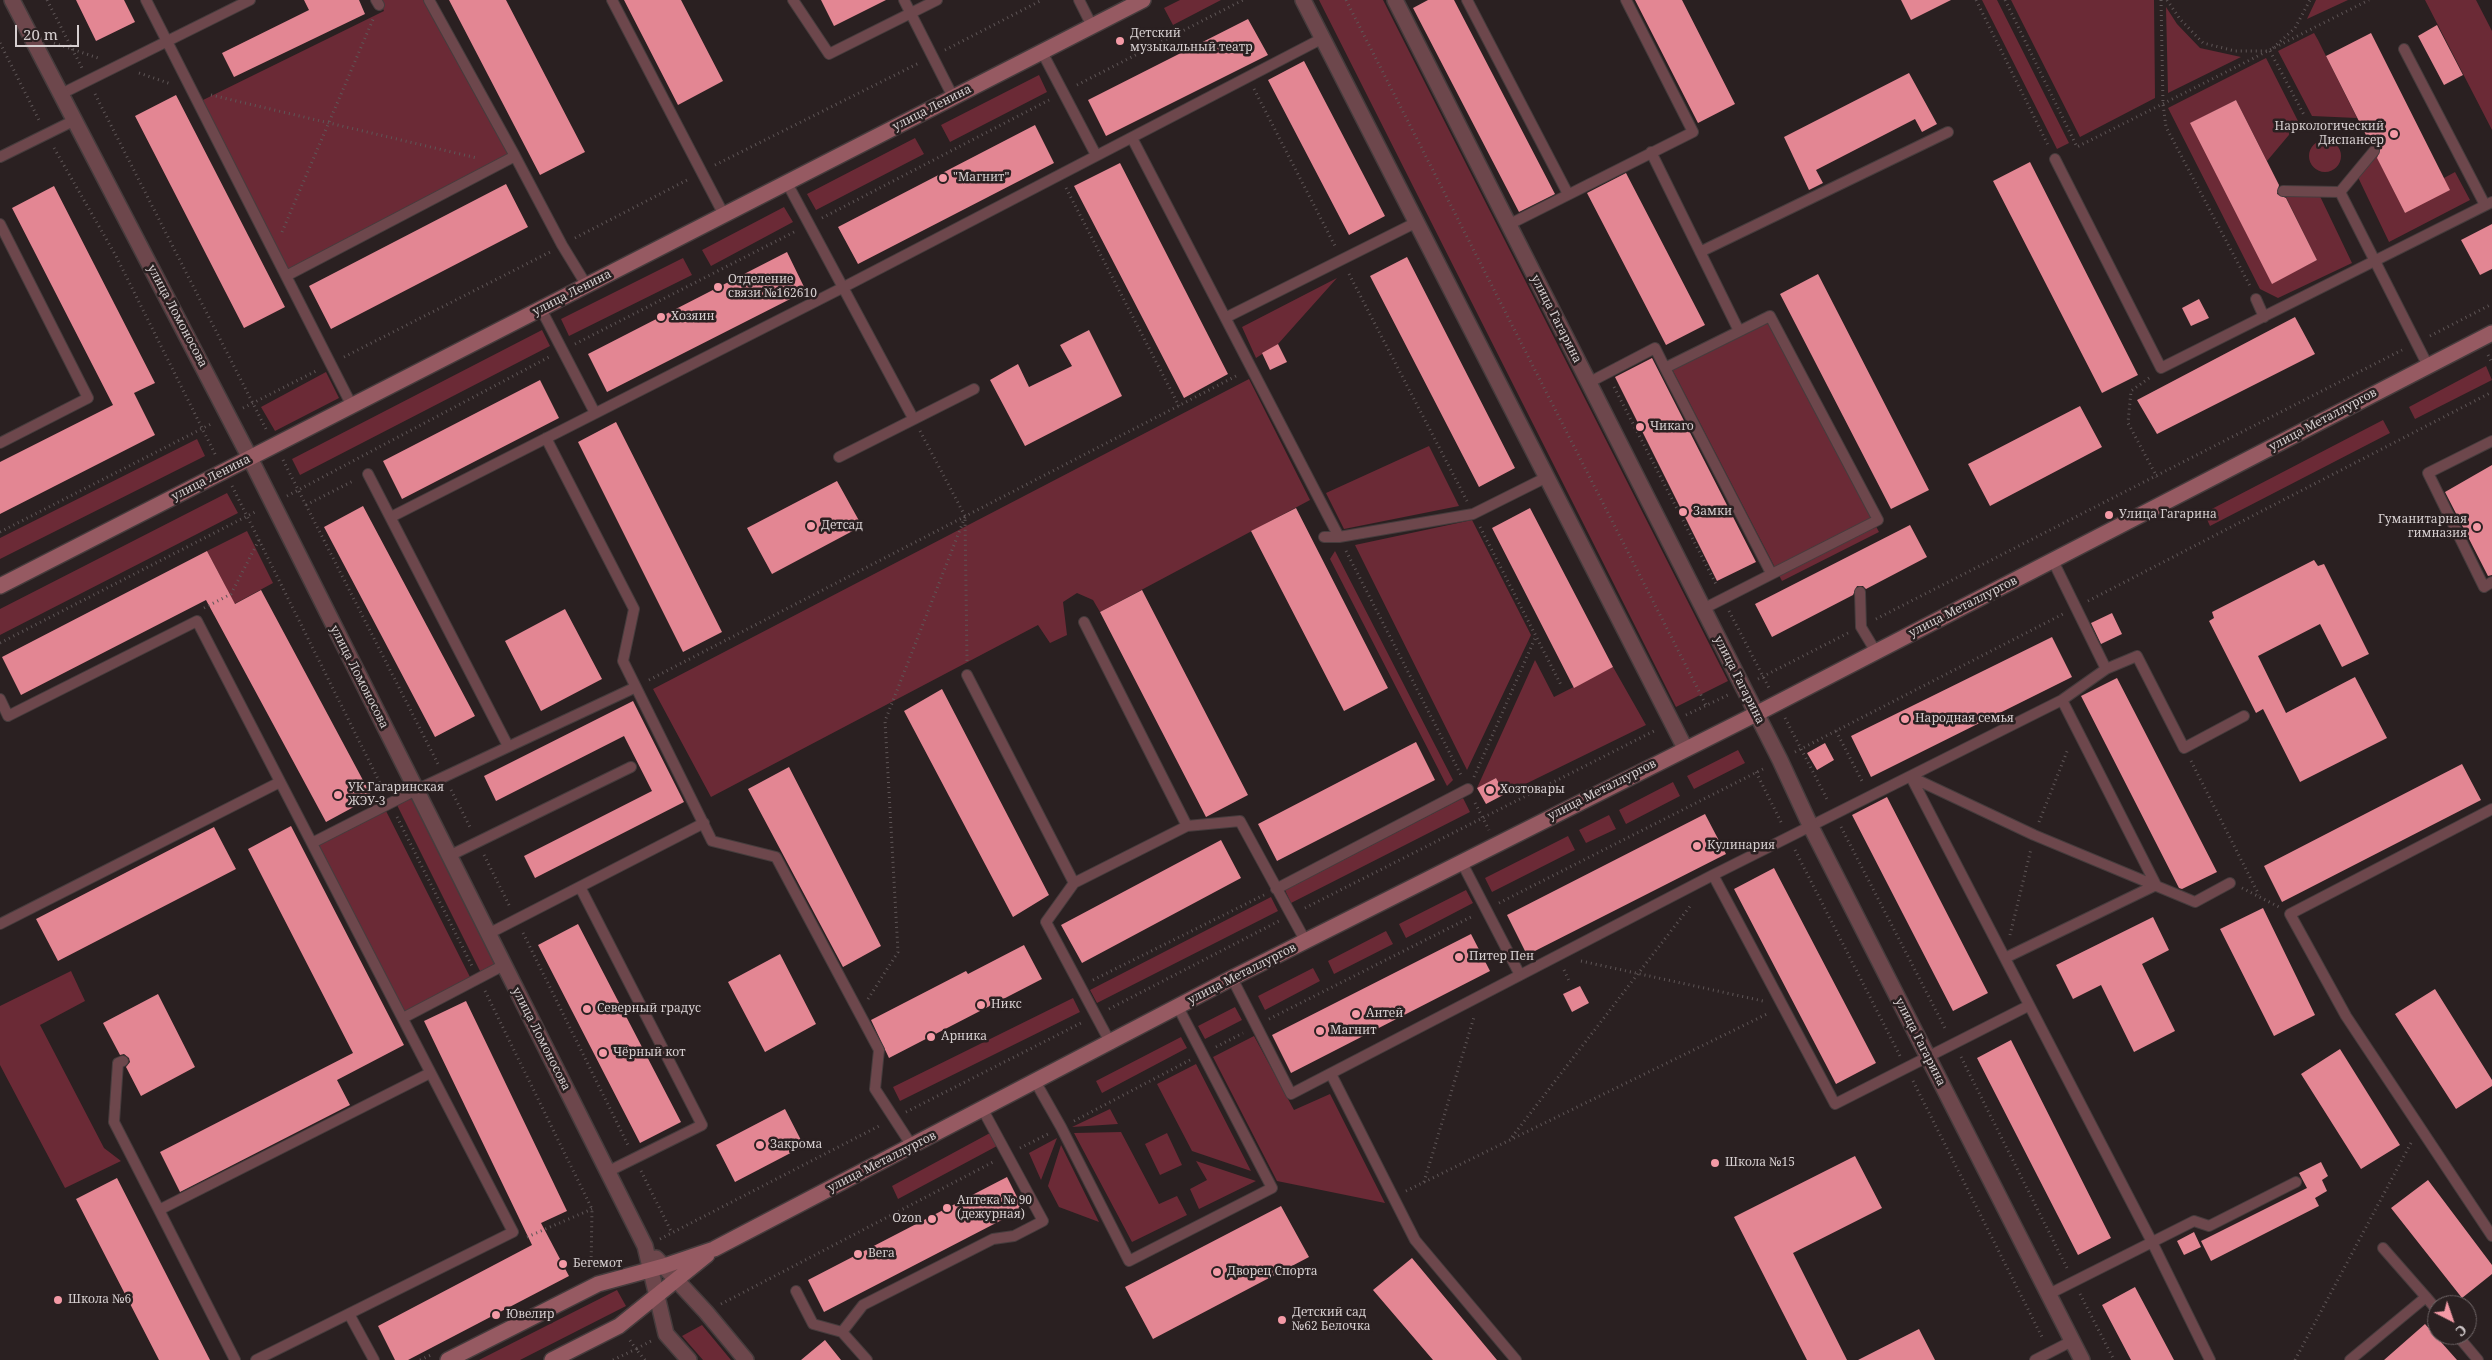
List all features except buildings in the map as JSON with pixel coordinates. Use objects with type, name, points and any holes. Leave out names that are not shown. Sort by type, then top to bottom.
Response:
[{"type":"street","name":"улица Ломоносова","points":[[12,0],[250,458],[645,1246]]},
{"type":"street","name":"улица Ленина","points":[[0,586],[1143,0]]},
{"type":"street","points":[[1303,0],[1545,478],[1685,748]]},
{"type":"street","name":"улица Гагарина","points":[[1398,1],[1508,225],[1780,760],[1810,827],[2082,1360]]},
{"type":"street","name":"улица Металлургов","points":[[448,1360],[598,1284],[714,1250],[1036,1081],[1111,1044],[1232,978],[1685,748],[1756,714],[2492,333]]},
{"type":"street","points":[[645,1246],[657,1268],[677,1281],[746,1360]]},
{"type":"street","name":"улица Металлургов","points":[[552,1360],[619,1326],[714,1250]]},
{"type":"street","points":[[657,1268],[656,1298],[666,1334],[689,1360]]},
{"type":"lane","points":[[146,0],[352,406]]},
{"type":"lane","points":[[61,94],[250,0]]},
{"type":"lane","points":[[429,0],[562,245],[587,286]]},
{"type":"lane","points":[[612,0],[724,215]]},
{"type":"lane","points":[[793,0],[829,54],[937,0]]},
{"type":"lane","points":[[904,0],[953,98]]},
{"type":"lane","points":[[1079,0],[1092,26]]},
{"type":"lane","points":[[1467,0],[1568,194]]},
{"type":"lane","points":[[1508,225],[1693,132],[1626,0]]},
{"type":"lane","points":[[391,517],[842,288],[1323,38]]},
{"type":"lane","points":[[2055,159],[2161,368],[2489,203],[2404,49]]},
{"type":"lane","points":[[1042,52],[1096,156]]},
{"type":"lane","points":[[0,157],[75,120]]},
{"type":"lane","points":[[1700,252],[1948,132]]},
{"type":"lane","points":[[1132,138],[1227,317],[1339,537]]},
{"type":"lane","points":[[2340,192],[2374,151]]},
{"type":"lane","points":[[1651,152],[1739,331]]},
{"type":"lane","points":[[286,276],[515,156]]},
{"type":"lane","points":[[787,182],[913,418]]},
{"type":"lane","points":[[2283,192],[2340,192]]},
{"type":"lane","points":[[2340,192],[2428,366]]},
{"type":"lane","points":[[1227,317],[1417,222]]},
{"type":"lane","points":[[0,224],[88,398],[0,443]]},
{"type":"lane","points":[[2256,299],[2264,317]]},
{"type":"lane","points":[[541,309],[595,414]]},
{"type":"lane","points":[[1666,368],[1770,316],[1878,520],[1703,609]]},
{"type":"lane","points":[[1588,383],[1655,348],[1771,573]]},
{"type":"lane","points":[[839,457],[913,418],[974,389]]},
{"type":"lane","points":[[546,438],[634,609],[623,661],[712,841],[776,858],[879,1050],[875,1089],[912,1146]]},
{"type":"lane","points":[[2492,441],[2428,473],[2484,587],[2492,582]]},
{"type":"lane","points":[[368,474],[508,746]]},
{"type":"lane","points":[[1324,537],[1339,537],[1473,514],[1545,478]]},
{"type":"lane","points":[[2054,561],[2106,669]]},
{"type":"lane","points":[[1860,592],[1861,627],[1876,652]]},
{"type":"lane","points":[[0,699],[4,718],[197,621],[513,1232],[256,1360]]},
{"type":"lane","points":[[1084,622],[1187,826]]},
{"type":"lane","points":[[1232,978],[1291,1094],[1713,875],[2062,700],[2106,669],[2137,656],[2184,748],[2244,716]]},
{"type":"lane","points":[[967,675],[1074,883]]},
{"type":"lane","points":[[312,843],[444,776],[636,687]]},
{"type":"lane","points":[[2062,700],[2156,885]]},
{"type":"lane","points":[[449,856],[631,767]]},
{"type":"lane","points":[[1911,777],[2034,835],[2195,902],[2230,883]]},
{"type":"lane","points":[[1911,777],[2152,1242],[2210,1360]]},
{"type":"lane","points":[[0,924],[280,782]]},
{"type":"lane","points":[[1276,889],[1468,789]]},
{"type":"lane","points":[[2492,809],[2290,914],[2346,1016],[2492,1236]]},
{"type":"lane","points":[[1111,1044],[1046,922],[1074,883],[1187,826],[1240,821],[1290,916],[1306,942]]},
{"type":"lane","points":[[488,934],[704,823]]},
{"type":"lane","points":[[1461,861],[1520,975]]},
{"type":"lane","points":[[1713,875],[1835,1104],[2028,1006]]},
{"type":"lane","points":[[2005,958],[2156,885]]},
{"type":"lane","points":[[580,887],[702,1125],[608,1172]]},
{"type":"lane","points":[[402,1018],[504,965]]},
{"type":"lane","points":[[1036,1081],[1062,1127],[1129,1261],[1272,1188],[1178,1007]]},
{"type":"lane","points":[[123,1061],[118,1064],[114,1122],[235,1360]]},
{"type":"lane","points":[[159,1210],[430,1072]]},
{"type":"lane","points":[[1331,1074],[1415,1240],[1516,1360]]},
{"type":"lane","points":[[842,1332],[863,1305],[993,1239],[1014,1236],[1043,1221],[983,1110]]},
{"type":"lane","points":[[2048,1294],[2194,1221],[2209,1226],[2296,1182]]},
{"type":"lane","points":[[2350,1360],[2426,1297],[2383,1248]]},
{"type":"lane","points":[[796,1291],[813,1324],[842,1332],[867,1360]]},
{"type":"lane","points":[[349,1314],[374,1360]]},
{"type":"lane","points":[[2035,1360],[2072,1341]]},
{"type":"lane","points":[[2466,1345],[2478,1360]]},
{"type":"path","points":[[47,0],[252,404],[276,445],[478,842],[672,1233]]},
{"type":"path","points":[[0,532],[1042,0]]},
{"type":"path","points":[[0,644],[299,490],[563,350],[1243,0]]},
{"type":"path","points":[[1346,0],[1706,705]]},
{"type":"path","points":[[1976,0],[2055,159]]},
{"type":"path","points":[[2004,0],[2077,147],[2270,51],[2362,1],[2369,0]]},
{"type":"path","points":[[2161,0],[2163,104],[2166,126],[2256,299]]},
{"type":"path","points":[[2167,0],[2180,18],[2203,43],[2235,51],[2270,51],[2295,28],[2310,0]]},
{"type":"path","points":[[274,252],[378,3]]},
{"type":"path","points":[[0,44],[46,134],[116,256],[479,979],[592,1209],[591,1273],[599,1269]]},
{"type":"path","points":[[2270,51],[2304,116]]},
{"type":"path","points":[[1248,78],[1561,685]]},
{"type":"path","points":[[192,91],[501,164]]},
{"type":"path","points":[[1066,189],[1178,406]]},
{"type":"path","points":[[645,1246],[1482,817],[2157,477],[2492,304]]},
{"type":"path","points":[[636,687],[1252,368]]},
{"type":"path","points":[[2157,477],[2128,423],[2131,391],[2161,368]]},
{"type":"path","points":[[1607,373],[1762,677],[1777,702],[1954,1044],[2114,1360]]},
{"type":"path","points":[[706,1312],[1256,1026],[1780,760],[2492,392]]},
{"type":"path","points":[[913,418],[965,516],[967,675]]},
{"type":"path","points":[[306,505],[368,474]]},
{"type":"path","points":[[859,1013],[898,952],[885,722],[965,516]]},
{"type":"path","points":[[1339,537],[1496,844]]},
{"type":"path","points":[[197,621],[199,611],[231,594],[259,540]]},
{"type":"path","points":[[1468,789],[1536,635]]},
{"type":"path","points":[[1836,731],[1870,796]]},
{"type":"path","points":[[2184,748],[2259,895]]},
{"type":"path","points":[[1510,1140],[1713,875]]},
{"type":"path","points":[[2230,883],[2259,895],[2290,914]]},
{"type":"path","points":[[1080,987],[1276,889]]},
{"type":"path","points":[[1556,956],[1783,1006]]},
{"type":"path","points":[[1556,956],[1570,983]]},
{"type":"path","points":[[1424,1182],[1481,995]]},
{"type":"path","points":[[1393,1198],[1783,1006]]},
{"type":"path","points":[[2295,1360],[2420,1126]]},
{"type":"path","points":[[513,1232],[529,1238],[592,1209]]},
{"type":"path","points":[[645,1360],[636,1348],[666,1334]]},
{"type":"shaded area","points":[[379,0],[425,0],[510,154],[288,271],[201,101],[384,11]]},
{"type":"shaded area","points":[[1180,0],[1221,0],[1173,25],[1164,8]]},
{"type":"shaded area","points":[[1319,0],[1383,0],[1728,681],[1676,707]]},
{"type":"shaded area","points":[[1982,0],[1997,0],[2069,143],[2057,149]]},
{"type":"shaded area","points":[[2011,0],[2154,0],[2155,98],[2080,137]]},
{"type":"shaded area","points":[[2316,0],[2348,0],[2307,19]]},
{"type":"shaded area","points":[[2425,0],[2476,0],[2492,31],[2492,130]]},
{"type":"shaded area","points":[[2166,7],[2177,24],[2200,48],[2241,57],[2168,93]]},
{"type":"shaded area","points":[[2314,33],[2357,118],[2312,116],[2278,51]]},
{"type":"shaded area","points":[[2266,58],[2299,123],[2267,161],[2236,100],[2191,123],[2272,283],[2317,260],[2283,191],[2318,192],[2352,263],[2278,298],[2260,289],[2168,108]]},
{"type":"shaded area","points":[[1039,75],[1047,92],[950,142],[941,125]]},
{"type":"shaded area","points":[[915,138],[924,154],[816,210],[807,194]]},
{"type":"shaded area","points":[[2325,140],[2331,141],[2336,145],[2340,150],[2340,162],[2336,167],[2331,171],[2325,172],[2319,171],[2314,167],[2310,162],[2309,156],[2310,150],[2314,145],[2319,141]]},
{"type":"shaded area","points":[[2374,151],[2405,213],[2444,178],[2455,172],[2470,200],[2389,242],[2356,173]]},
{"type":"shaded area","points":[[784,207],[793,222],[711,266],[702,250]]},
{"type":"shaded area","points":[[683,258],[692,275],[569,336],[561,319]]},
{"type":"shaded area","points":[[1337,278],[1278,344],[1256,358],[1242,327]]},
{"type":"shaded area","points":[[1768,321],[1879,532],[1782,581],[1672,369]]},
{"type":"shaded area","points":[[542,330],[550,346],[300,475],[292,459]]},
{"type":"shaded area","points":[[2486,366],[2492,380],[2415,419],[2409,407]]},
{"type":"shaded area","points":[[326,372],[339,398],[275,431],[261,407]]},
{"type":"shaded area","points":[[1249,379],[1310,500],[1100,612],[1093,600],[1077,593],[1063,602],[1067,635],[1050,643],[1038,625],[711,797],[653,689]]},
{"type":"shaded area","points":[[2383,420],[2390,433],[2210,526],[2204,513]]},
{"type":"shaded area","points":[[197,439],[205,456],[0,559],[0,538]]},
{"type":"shaded area","points":[[1429,446],[1459,506],[1344,529],[1326,493]]},
{"type":"shaded area","points":[[227,493],[238,513],[0,635],[0,609]]},
{"type":"shaded area","points":[[1472,520],[1531,635],[1467,770],[1355,545]]},
{"type":"shaded area","points":[[247,531],[273,583],[214,615],[207,600],[227,589],[207,551]]},
{"type":"shaded area","points":[[1335,551],[1453,780],[1447,786],[1330,559]]},
{"type":"shaded area","points":[[1535,660],[1554,697],[1613,667],[1646,725],[1505,794],[1496,778],[1477,788]]},
{"type":"shaded area","points":[[1738,750],[1745,763],[1694,789],[1687,776]]},
{"type":"shaded area","points":[[1673,782],[1680,796],[1626,824],[1619,810]]},
{"type":"shaded area","points":[[411,796],[497,966],[481,973],[396,803]]},
{"type":"shaded area","points":[[1463,798],[1470,812],[1291,903],[1285,890]]},
{"type":"shaded area","points":[[385,809],[471,979],[405,1014],[316,846]]},
{"type":"shaded area","points":[[1609,815],[1616,829],[1586,843],[1579,830]]},
{"type":"shaded area","points":[[1568,836],[1575,850],[1492,892],[1485,878]]},
{"type":"shaded area","points":[[1466,890],[1473,903],[1406,938],[1399,924]]},
{"type":"shaded area","points":[[1271,897],[1278,911],[1097,1003],[1090,990]]},
{"type":"shaded area","points":[[1386,931],[1393,944],[1334,974],[1328,961]]},
{"type":"shaded area","points":[[1313,968],[1320,981],[1265,1010],[1258,996]]},
{"type":"shaded area","points":[[71,971],[85,1001],[40,1025],[104,1148],[121,1161],[65,1188],[0,1065],[0,1006]]},
{"type":"shaded area","points":[[1073,998],[1080,1012],[900,1101],[893,1087]]},
{"type":"shaded area","points":[[1235,1007],[1242,1020],[1205,1039],[1198,1026]]},
{"type":"shaded area","points":[[1254,1036],[1294,1110],[1330,1094],[1385,1203],[1277,1181],[1213,1057]]},
{"type":"shaded area","points":[[1181,1037],[1187,1048],[1102,1093],[1096,1081]]},
{"type":"shaded area","points":[[1196,1064],[1251,1171],[1192,1151],[1157,1084]]},
{"type":"shaded area","points":[[1110,1109],[1118,1124],[1072,1127]]},
{"type":"shaded area","points":[[1121,1132],[1159,1204],[1177,1196],[1187,1215],[1132,1242],[1074,1133]]},
{"type":"shaded area","points":[[990,1133],[997,1146],[898,1199],[892,1186]]},
{"type":"shaded area","points":[[1167,1133],[1182,1165],[1160,1175],[1145,1144]]},
{"type":"shaded area","points":[[1057,1138],[1041,1180],[1029,1153]]},
{"type":"shaded area","points":[[1061,1145],[1099,1222],[1059,1207],[1048,1186]]},
{"type":"shaded area","points":[[1196,1161],[1256,1181],[1199,1209],[1190,1189],[1207,1180]]},
{"type":"shaded area","points":[[617,1290],[626,1306],[520,1360],[479,1360]]},
{"type":"shaded area","points":[[702,1325],[731,1360],[703,1360],[682,1336]]},
{"type":"place","name":"Детский музыкальный театр","points":[[1120,41]]},
{"type":"place","name":"Наркологический Диспансер","points":[[2394,134]]},
{"type":"place","name":"\"Магнит\"","points":[[943,178]]},
{"type":"place","name":"Отделение связи №162610","points":[[718,287]]},
{"type":"place","name":"Хозяин","points":[[661,317]]},
{"type":"place","name":"Чикаго","points":[[1640,427]]},
{"type":"place","name":"Замки","points":[[1683,512]]},
{"type":"place","name":"Улица Гагарина","points":[[2109,515]]},
{"type":"place","name":"Детсад","points":[[811,526]]},
{"type":"place","name":"Гуманитарная гимназия","points":[[2477,527]]},
{"type":"place","name":"Народная семья","points":[[1905,719]]},
{"type":"place","name":"Хозтовары","points":[[1490,790]]},
{"type":"place","name":"УК Гагаринская ЖЭУ-3","points":[[338,795]]},
{"type":"place","name":"Кулинария","points":[[1697,846]]},
{"type":"place","name":"Питер Пен","points":[[1459,957]]},
{"type":"place","name":"Никс","points":[[981,1005]]},
{"type":"place","name":"Северный градус","points":[[587,1009]]},
{"type":"place","name":"Антей","points":[[1356,1014]]},
{"type":"place","name":"Магнит","points":[[1320,1031]]},
{"type":"place","name":"Арника","points":[[931,1037]]},
{"type":"place","name":"Чёрный кот","points":[[603,1053]]},
{"type":"place","name":"Закрома","points":[[760,1145]]},
{"type":"place","name":"Школа №15","points":[[1715,1163]]},
{"type":"place","name":"Аптека № 90 (дежурная)","points":[[947,1208]]},
{"type":"place","name":"Ozon","points":[[932,1219]]},
{"type":"place","name":"Вега","points":[[858,1254]]},
{"type":"place","name":"Бегемот","points":[[563,1264]]},
{"type":"place","name":"Дворец Спорта","points":[[1217,1272]]},
{"type":"place","name":"Школа №6","points":[[58,1300]]},
{"type":"place","name":"Ювелир","points":[[496,1315]]},
{"type":"place","name":"Детский сад №62 Белочка","points":[[1282,1320]]}]
